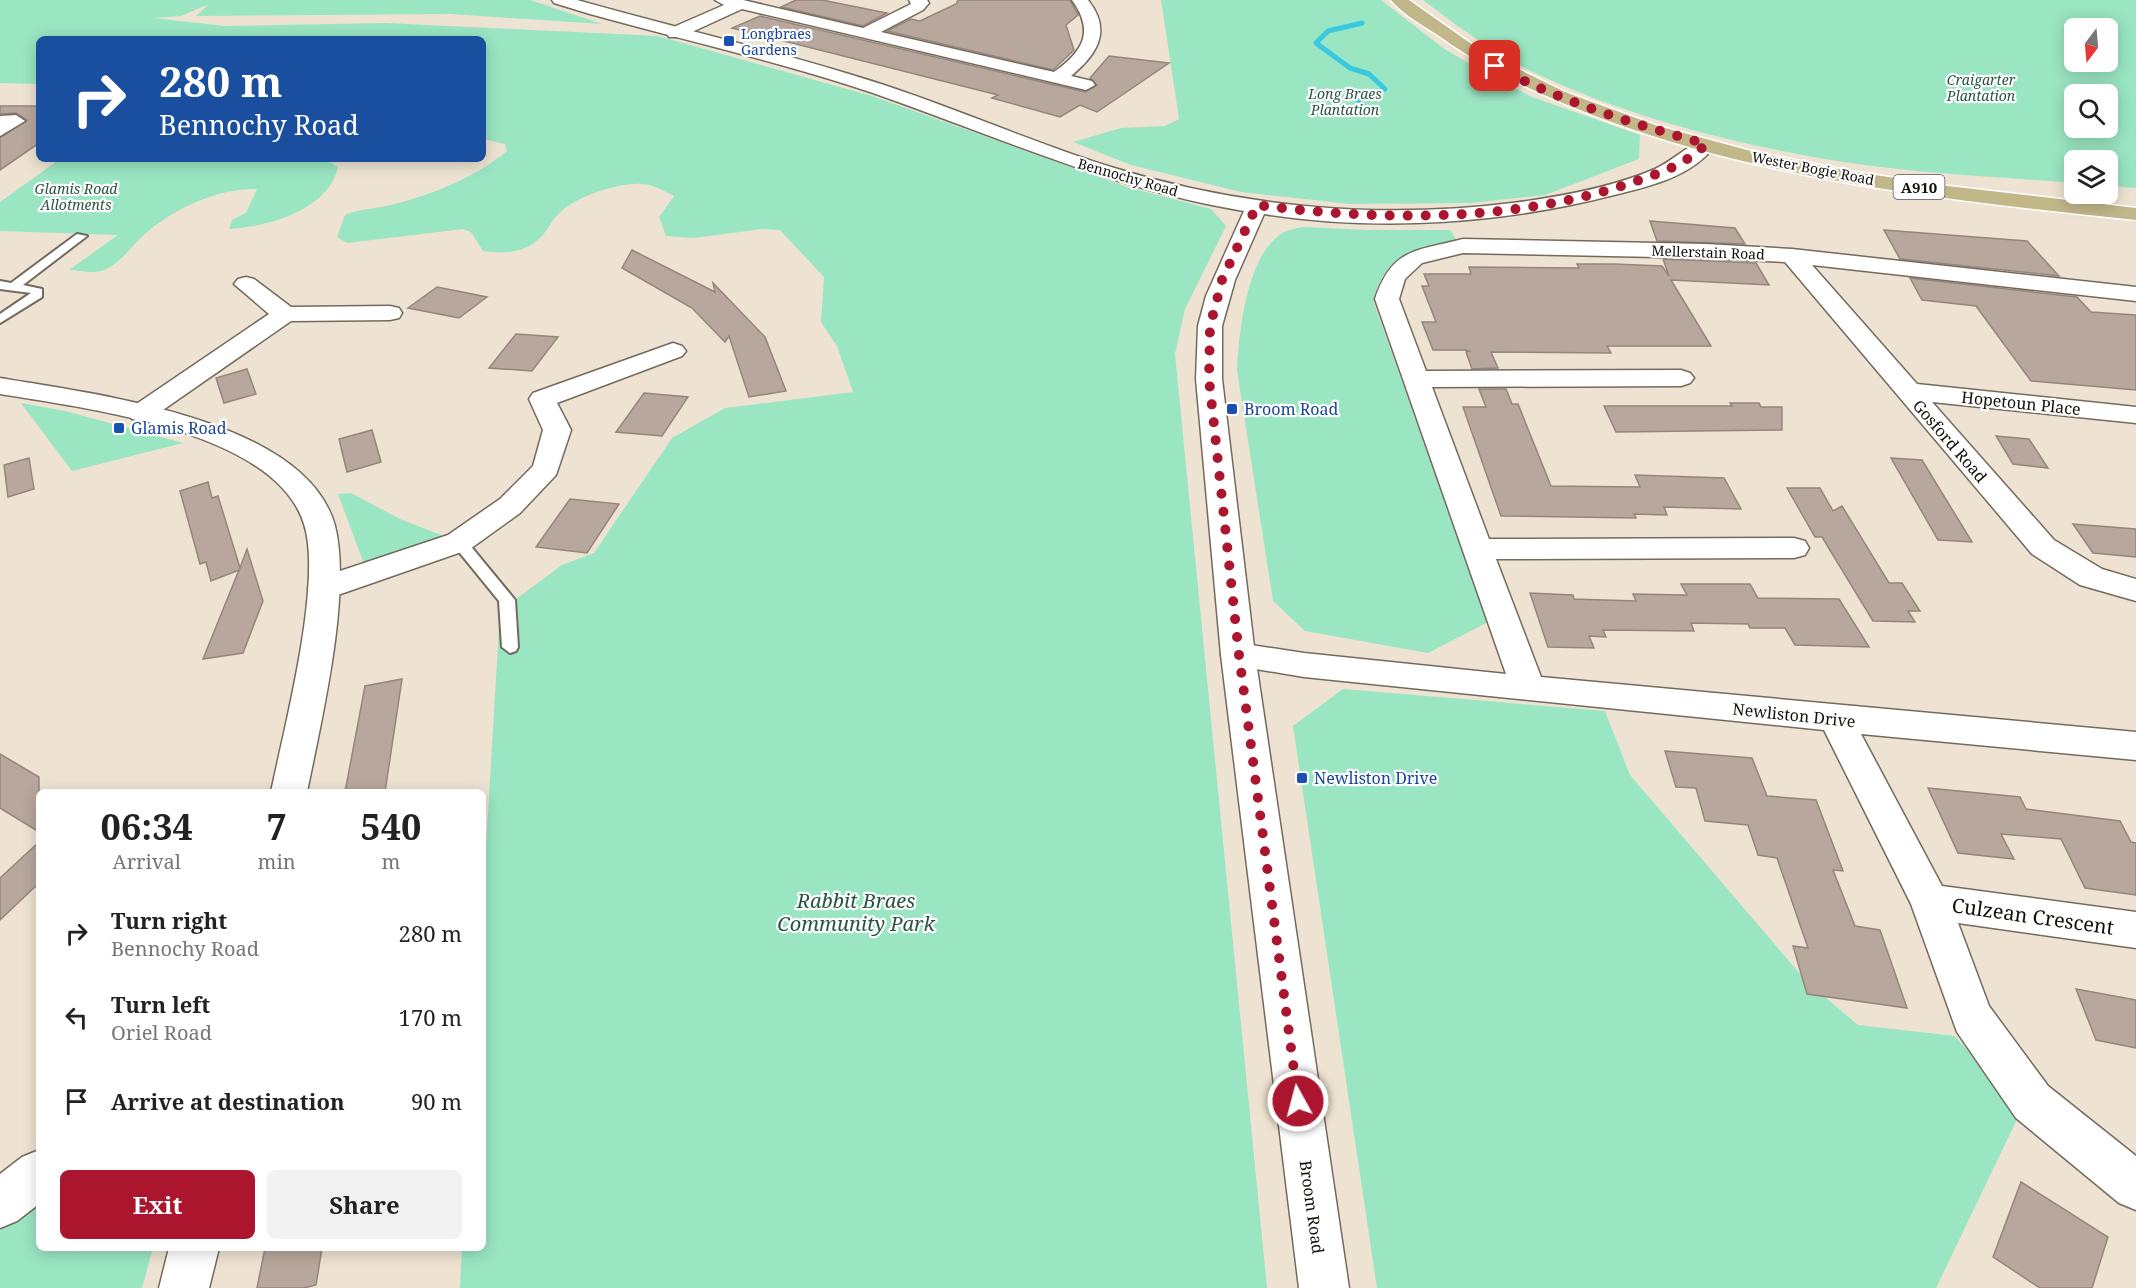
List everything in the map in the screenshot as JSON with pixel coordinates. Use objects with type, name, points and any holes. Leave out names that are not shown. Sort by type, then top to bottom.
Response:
[{"type":"main road","name":"A910","points":[[1399,0],[1467,50],[1517,78],[1624,120],[1706,144]]},
{"type":"main road","name":"Wester Bogie Road","points":[[1706,144],[1859,178],[1989,198],[2136,214]]},
{"type":"street","name":"Bennochy Road","points":[[560,0],[876,89],[1129,180],[1216,200],[1359,215],[1500,211],[1546,204],[1619,187],[1681,164],[1706,144]]},
{"type":"street","points":[[723,0],[1086,85]]},
{"type":"street","points":[[866,33],[917,7],[921,3],[917,0]]},
{"type":"street","points":[[1057,78],[1082,58],[1093,37],[1095,26],[1080,0]]},
{"type":"street","points":[[675,33],[740,4]]},
{"type":"street","points":[[0,122],[16,121],[0,130]]},
{"type":"street","name":"Broom Road","points":[[1257,205],[1222,280],[1210,326],[1208,349],[1239,655],[1324,1288]]},
{"type":"street","name":"Mellerstain Road","points":[[1528,689],[1388,299],[1394,277],[1414,258],[1463,246],[1694,250],[1792,256],[2136,294]]},
{"type":"street","name":"Gosford Road","points":[[1792,256],[2043,547],[2091,577],[2136,590]]},
{"type":"street","points":[[246,284],[285,314]]},
{"type":"street","points":[[141,413],[285,314],[390,313]]},
{"type":"street","points":[[324,588],[459,542],[510,506],[546,469],[557,430],[542,399],[673,351]]},
{"type":"street","points":[[1416,379],[1681,378]]},
{"type":"street","points":[[0,386],[141,413],[227,438],[258,455],[302,489],[319,522],[324,556],[324,588],[311,682],[291,789]]},
{"type":"street","name":"Hopetoun Place","points":[[1907,391],[2136,415]]},
{"type":"street","points":[[1478,549],[1794,548]]},
{"type":"street","name":"Newliston Drive","points":[[1239,655],[1304,666],[1528,689],[1836,720],[2136,746]]},
{"type":"street","name":"Culzean Crescent","points":[[1836,720],[1929,902],[1972,1018],[2032,1102],[2136,1186]]},
{"type":"street","name":"Culzean Crescent","points":[[1929,902],[2136,930]]},
{"type":"street","points":[[0,1204],[36,1176]]},
{"type":"street","points":[[184,1288],[193,1251]]},
{"type":"lane","points":[[15,286],[81,236]]},
{"type":"lane","points":[[0,285],[32,288],[39,291],[38,294],[0,320]]},
{"type":"lane","points":[[459,542],[507,600],[510,647]]},
{"type":"green space","name":"Rabbit Braes Community Park","points":[[0,0],[530,0],[602,24],[451,14],[196,16],[209,4],[181,16],[154,18],[224,26],[386,23],[658,36],[872,96],[1127,187],[1211,209],[1226,226],[1185,309],[1175,354],[1267,1288],[460,1288],[462,1251],[486,1251],[486,847],[500,611],[562,565],[594,553],[672,438],[725,408],[853,392],[837,346],[821,322],[824,277],[780,230],[762,229],[694,238],[666,236],[659,217],[674,196],[643,184],[613,187],[580,199],[560,212],[534,243],[513,251],[483,251],[471,232],[463,229],[347,243],[337,237],[345,215],[395,204],[440,190],[468,177],[507,151],[505,144],[486,140],[486,36],[36,36],[36,84],[0,83]]},
{"type":"green space","name":"Long Braes Plantation","points":[[1161,0],[1381,0],[1443,48],[1483,72],[1532,97],[1640,135],[1639,159],[1545,195],[1471,203],[1350,204],[1241,192],[1131,165],[1073,142],[1121,128],[1165,126],[1179,119]]},
{"type":"green space","name":"Craigarter Plantation","points":[[1423,0],[2136,0],[2136,188],[2118,187],[2118,150],[2064,150],[2064,182],[1938,173],[1857,164],[1777,150],[1698,132],[1621,108],[1546,78],[1498,53]]},
{"type":"green space","name":"Glamis Road Allotments","points":[[56,162],[330,162],[338,167],[323,195],[310,205],[261,225],[229,229],[232,220],[246,213],[257,189],[228,192],[185,207],[159,223],[115,264],[98,272],[69,270],[118,235],[0,231],[0,202]]},
{"type":"green space","points":[[1303,227],[1450,230],[1459,244],[1416,253],[1393,265],[1384,275],[1378,287],[1374,303],[1488,622],[1428,653],[1305,631],[1273,601],[1237,370],[1238,354],[1246,299],[1258,263],[1266,249],[1277,237],[1286,231]]},
{"type":"green space","points":[[21,403],[65,411],[183,443],[72,471]]},
{"type":"green space","points":[[351,493],[400,519],[446,537],[364,564],[338,494]]},
{"type":"green space","points":[[1343,689],[1605,711],[1630,775],[1806,981],[1858,1025],[1955,1036],[2021,1111],[1936,1288],[1377,1288],[1293,726]]},
{"type":"green space","points":[[36,1200],[36,1251],[152,1251],[142,1288],[0,1288],[0,1222]]},
{"type":"building","points":[[796,0],[822,0],[887,13],[863,26],[781,7]]},
{"type":"building","points":[[958,0],[1070,0],[1078,15],[1066,25],[1074,50],[1053,70],[887,31],[911,19],[920,21],[956,4]]},
{"type":"building","points":[[760,16],[1085,92],[1097,85],[1090,78],[1109,56],[1169,63],[1097,112],[1080,105],[1060,117],[992,98],[998,95],[732,28]]},
{"type":"building","points":[[0,106],[36,106],[36,145],[0,170],[0,138],[27,120],[16,113],[0,114]]},
{"type":"building","points":[[1650,221],[1735,228],[1745,244],[1657,241]]},
{"type":"building","points":[[1884,230],[2027,241],[2059,276],[1900,259]]},
{"type":"building","points":[[632,250],[715,292],[713,283],[765,337],[786,391],[749,397],[729,336],[725,342],[692,308],[622,268]]},
{"type":"building","points":[[1663,259],[1756,263],[1769,285],[1671,280],[1711,346],[1607,346],[1611,353],[1491,352],[1498,368],[1472,369],[1466,352],[1469,351],[1433,350],[1422,322],[1436,322],[1422,286],[1429,286],[1424,274],[1471,274],[1469,267],[1579,268],[1577,264],[1614,264],[1662,266],[1669,276]]},
{"type":"building","points":[[1910,278],[2077,297],[2091,312],[2136,315],[2136,390],[2031,381],[1976,306],[1922,300]]},
{"type":"building","points":[[437,287],[487,297],[459,318],[408,308]]},
{"type":"building","points":[[516,334],[558,337],[532,371],[489,368]]},
{"type":"building","points":[[247,369],[256,394],[224,403],[216,378]]},
{"type":"building","points":[[1479,389],[1506,389],[1512,404],[1518,404],[1551,486],[1640,487],[1635,475],[1724,478],[1741,509],[1664,507],[1667,515],[1634,514],[1636,518],[1501,516],[1463,407],[1486,407]]},
{"type":"building","points":[[644,393],[688,397],[662,436],[616,432]]},
{"type":"building","points":[[1730,403],[1759,403],[1761,407],[1782,407],[1782,430],[1616,432],[1604,406],[1732,406]]},
{"type":"building","points":[[372,430],[381,462],[347,472],[339,439]]},
{"type":"building","points":[[1996,436],[2029,439],[2048,468],[2013,464]]},
{"type":"building","points":[[29,458],[34,489],[8,497],[4,465]]},
{"type":"building","points":[[1891,458],[1922,460],[1972,542],[1938,540]]},
{"type":"building","points":[[208,482],[212,498],[218,496],[240,568],[247,549],[263,601],[243,653],[203,659],[239,570],[211,581],[206,562],[200,564],[180,491]]},
{"type":"building","points":[[1787,488],[1820,488],[1833,511],[1842,506],[1889,583],[1902,583],[1920,611],[1908,611],[1915,622],[1873,621],[1822,537],[1815,537]]},
{"type":"building","points":[[570,499],[619,504],[587,553],[536,547]]},
{"type":"building","points":[[2073,524],[2136,529],[2136,557],[2093,553]]},
{"type":"building","points":[[1681,584],[1750,584],[1758,598],[1839,599],[1869,647],[1795,645],[1785,628],[1750,628],[1748,624],[1691,623],[1694,631],[1603,630],[1606,637],[1589,636],[1594,648],[1548,647],[1530,593],[1573,595],[1574,599],[1636,601],[1633,594],[1687,595]]},
{"type":"building","points":[[402,679],[385,789],[346,789],[365,686]]},
{"type":"building","points":[[1665,751],[1752,758],[1767,796],[1816,800],[1843,871],[1833,870],[1855,926],[1880,930],[1907,1008],[1807,994],[1793,946],[1808,948],[1777,858],[1758,855],[1748,825],[1705,821],[1696,788],[1676,787]]},
{"type":"building","points":[[0,754],[39,777],[39,789],[36,789],[36,830],[0,808]]},
{"type":"building","points":[[1928,788],[2020,797],[2026,809],[2120,821],[2131,842],[2136,843],[2136,895],[2085,888],[2061,839],[2001,834],[2014,859],[1958,853]]},
{"type":"building","points":[[36,845],[36,886],[0,920],[0,878]]},
{"type":"building","points":[[2076,989],[2136,1000],[2136,1048],[2096,1040]]},
{"type":"building","points":[[2021,1182],[2108,1237],[2092,1288],[2040,1288],[1993,1257]]},
{"type":"building","points":[[264,1251],[322,1251],[316,1285],[304,1288],[257,1288]]},
{"type":"waterway","points":[[1362,23],[1328,31],[1316,43],[1350,68],[1369,74],[1385,89],[1357,100],[1366,108],[1365,112]]},
{"type":"place","name":"Longbraes Gardens","points":[[729,41]]},
{"type":"place","name":"Broom Road","points":[[1232,409]]},
{"type":"place","name":"Glamis Road","points":[[119,428]]},
{"type":"place","name":"Newliston Drive","points":[[1302,778]]},
{"type":"route","points":[[1298,1101],[1239,655],[1209,379],[1210,326],[1222,280],[1244,238],[1257,205],[1318,213],[1359,215],[1401,216],[1500,211],[1546,204],[1619,187],[1681,164],[1694,156],[1706,144],[1624,120],[1559,96],[1495,66]]}]
